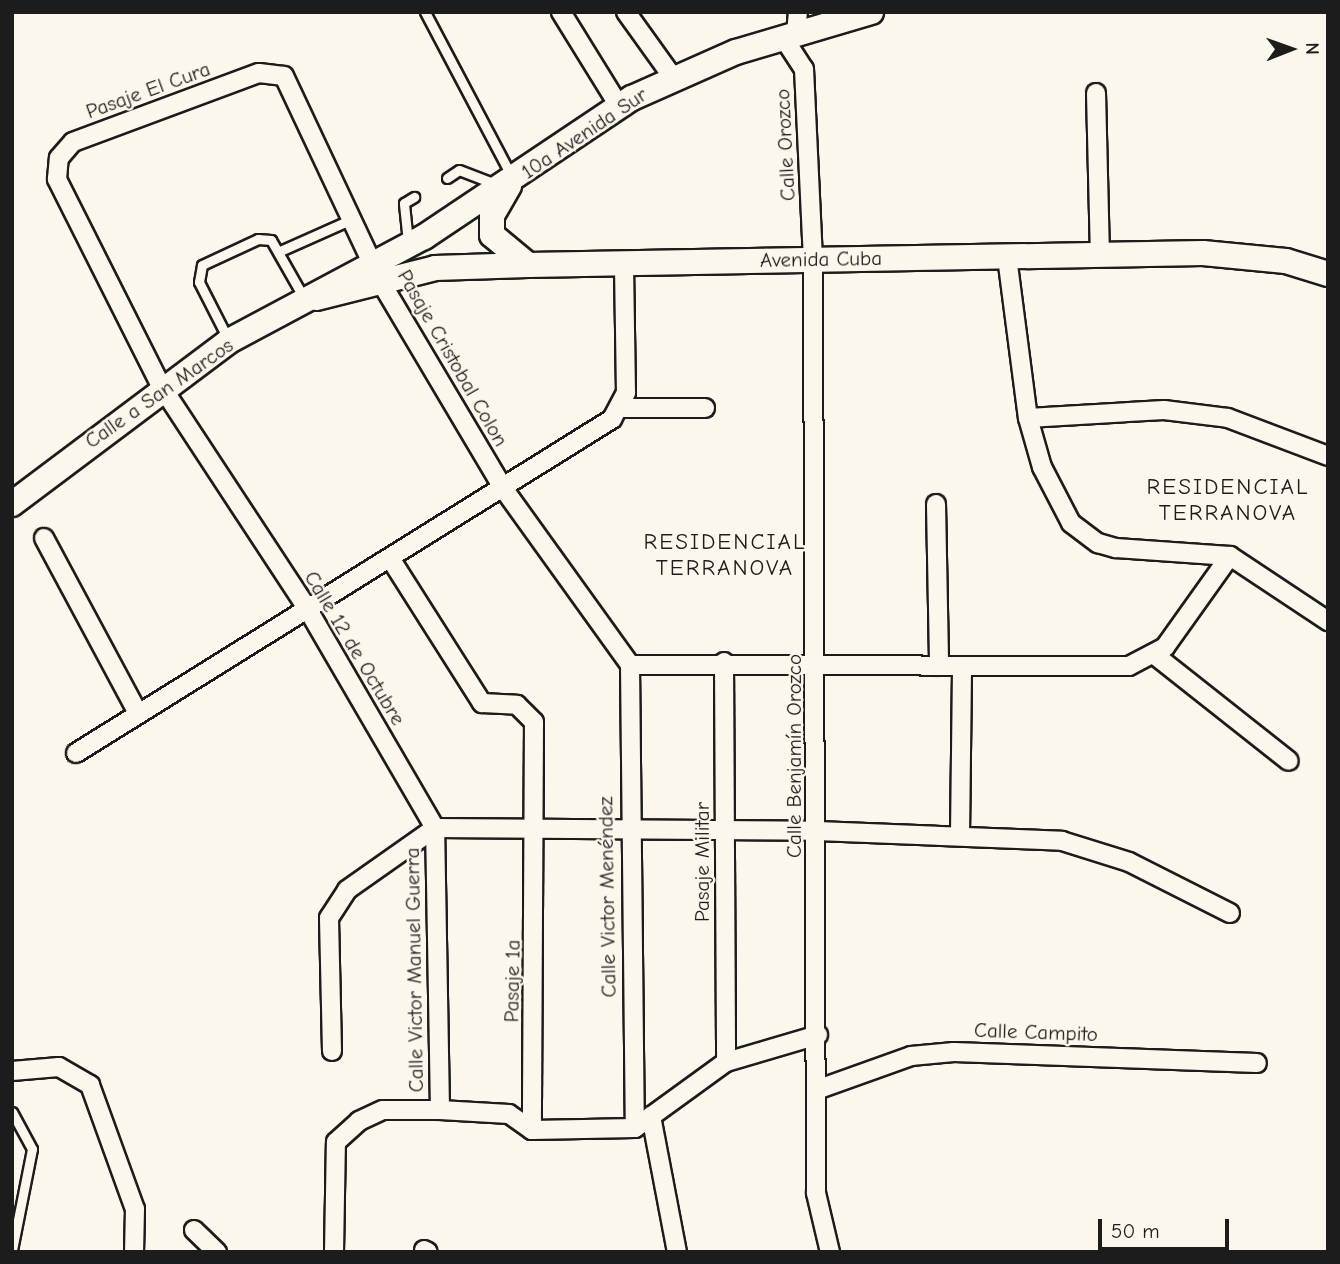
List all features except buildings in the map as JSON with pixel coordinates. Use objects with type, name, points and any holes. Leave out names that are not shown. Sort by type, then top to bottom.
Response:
[{"type":"main road","name":"10a Avenida Sur","points":[[378,275],[409,246],[509,183],[619,106],[672,76],[792,28],[871,12]]},
{"type":"main road","points":[[509,183],[492,215],[492,235],[528,265]]},
{"type":"main road","name":"Avenida Cuba","points":[[311,300],[378,275],[435,268],[528,265],[1100,254],[1256,256],[1328,274]]},
{"type":"main road","name":"Calle a San Marcos","points":[[12,504],[161,386],[229,341],[311,300]]},
{"type":"street","points":[[561,12],[619,106]]},
{"type":"street","points":[[625,12],[672,76]]},
{"type":"street","name":"Calle Orozco","points":[[792,28],[804,69],[813,259]]},
{"type":"street","name":"Pasaje El Cura","points":[[59,158],[73,142],[259,73]]},
{"type":"street","name":"Pasaje Cristobal Colon","points":[[259,73],[284,76],[378,275],[503,488],[630,666]]},
{"type":"street","points":[[1096,93],[1100,254]]},
{"type":"street","name":"Calle 12 de Octubre","points":[[59,158],[57,178],[161,386],[307,608],[435,828]]},
{"type":"street","points":[[1007,257],[1028,418],[1057,505],[1084,535],[1116,548],[1230,556],[1328,621]]},
{"type":"street","name":"Calle Benjamín Orozco","points":[[813,259],[819,1088],[816,1194],[830,1252]]},
{"type":"street","points":[[623,408],[624,264]]},
{"type":"street","points":[[76,752],[503,488],[623,408],[705,408]]},
{"type":"street","points":[[1028,418],[1164,410],[1228,418],[1328,456]]},
{"type":"street","points":[[936,504],[939,666]]},
{"type":"street","points":[[44,538],[138,713]]},
{"type":"street","points":[[630,666],[816,661],[962,667],[1129,666],[1156,656],[1230,556]]},
{"type":"street","name":"Pasaje 1a","points":[[390,558],[482,703],[517,705],[534,722],[537,832],[532,1130]]},
{"type":"street","points":[[1156,656],[1289,761]]},
{"type":"street","name":"Pasaje Militar","points":[[724,662],[726,1062]]},
{"type":"street","name":"Calle Victor Menéndez","points":[[630,666],[627,831],[635,1128]]},
{"type":"street","points":[[960,835],[962,667]]},
{"type":"street","points":[[332,1051],[329,918],[347,890],[435,828],[537,832],[817,831],[1062,841],[1094,850],[1230,913]]},
{"type":"street","name":"Calle Victor Manuel Guerra","points":[[435,828],[440,1110]]},
{"type":"street","points":[[334,1252],[336,1142],[383,1110],[509,1114],[532,1130],[635,1128],[726,1062],[818,1035]]},
{"type":"street","name":"Calle Campito","points":[[819,1088],[911,1056],[954,1052],[1257,1063]]},
{"type":"street","points":[[12,1071],[59,1068],[90,1085],[135,1209],[134,1252]]},
{"type":"street","points":[[651,1116],[677,1252]]},
{"type":"street","points":[[194,1230],[217,1252]]},
{"type":"lane","points":[[425,12],[509,183]]},
{"type":"lane","points":[[447,178],[459,170],[509,183]]},
{"type":"lane","points":[[409,246],[404,203],[414,197]]},
{"type":"lane","points":[[280,251],[352,219]]},
{"type":"lane","points":[[229,341],[204,296],[198,271],[258,239],[271,240],[311,300]]},
{"type":"lane","points":[[12,1112],[32,1149],[12,1250]]},
{"type":"district","name":"RESIDENCIAL TERRANOVA","points":[[1228,500]]},
{"type":"district","name":"RESIDENCIAL TERRANOVA","points":[[725,555]]}]
